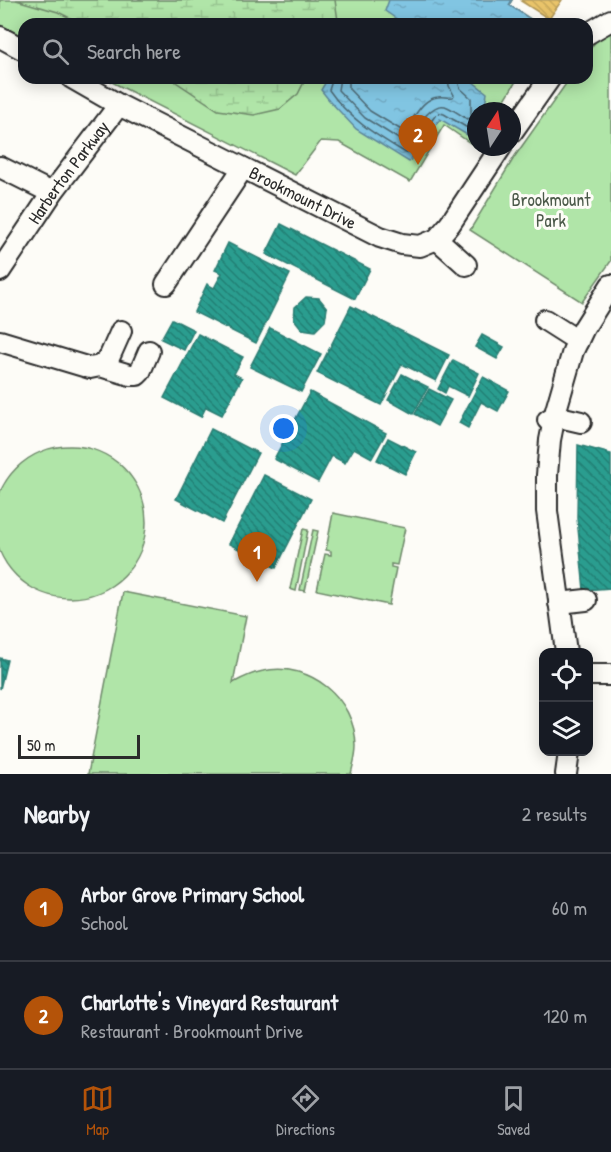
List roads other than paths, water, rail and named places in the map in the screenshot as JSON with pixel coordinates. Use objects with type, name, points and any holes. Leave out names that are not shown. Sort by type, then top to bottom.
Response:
[{"type":"street","points":[[593,30],[611,20]]},
{"type":"street","points":[[0,37],[18,47]]},
{"type":"street","name":"Brookmount Drive","points":[[82,84],[118,105],[380,237],[402,244],[420,246],[437,239]]},
{"type":"street","points":[[521,119],[546,84]]},
{"type":"street","name":"Harberton Parkway","points":[[0,272],[52,194],[118,105]]},
{"type":"street","points":[[466,265],[437,239],[450,224],[495,156]]},
{"type":"street","points":[[0,167],[52,194]]},
{"type":"street","points":[[166,284],[243,168]]},
{"type":"street","points":[[565,648],[547,511],[551,418],[578,341],[611,285]]},
{"type":"street","points":[[545,320],[578,341]]},
{"type":"street","points":[[100,366],[109,358],[121,331]]},
{"type":"street","points":[[0,341],[90,368],[100,366],[130,375],[137,375],[140,372],[149,351]]},
{"type":"street","points":[[551,418],[581,422]]},
{"type":"street","points":[[559,603],[586,600]]},
{"type":"street","points":[[593,675],[611,675]]},
{"type":"street","points":[[566,774],[568,756]]},
{"type":"water","points":[[389,0],[512,0],[509,5],[529,18],[395,18],[385,11]]},
{"type":"water","points":[[324,84],[476,84],[487,93],[486,102],[467,102],[467,135],[440,119],[409,162],[356,129],[321,90]]},
{"type":"place","name":"Charlotte's Vineyard Restaurant","points":[[418,165]]},
{"type":"place","name":"Arbor Grove Primary School","points":[[257,582]]},
{"type":"park label","name":"Brookmount Park","points":[[551,210]]}]
